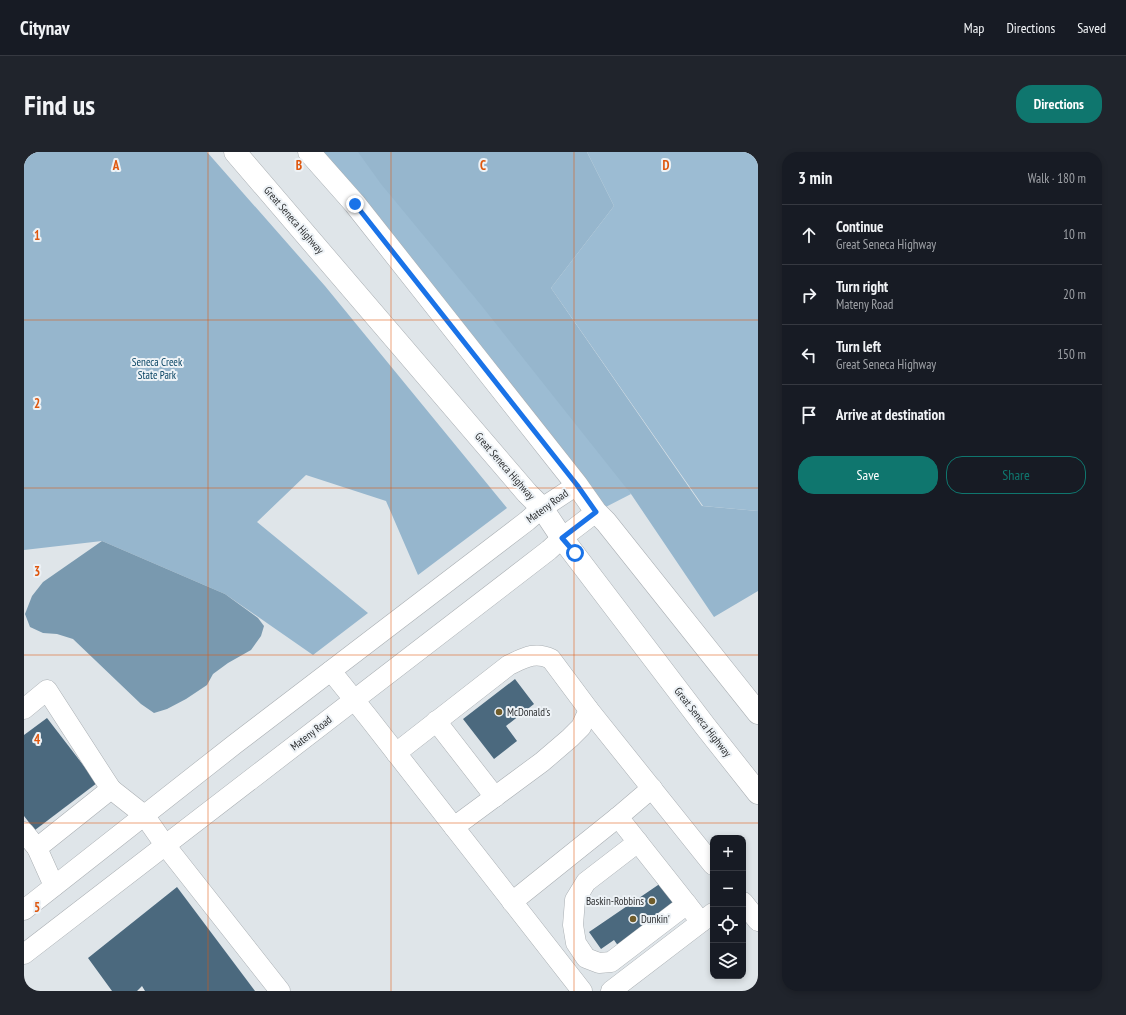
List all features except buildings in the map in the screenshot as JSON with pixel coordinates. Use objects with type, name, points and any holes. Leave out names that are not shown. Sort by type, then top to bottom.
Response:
[{"type":"main road","name":"Great Seneca Highway","points":[[235,152],[522,487],[542,508],[562,538],[758,793]]},
{"type":"main road","points":[[309,152],[355,204],[577,485],[596,512],[606,522],[758,713]]},
{"type":"street","name":"Mateny Road","points":[[24,910],[331,670],[542,508],[577,485]]},
{"type":"street","name":"Mateny Road","points":[[24,954],[355,700],[596,512]]},
{"type":"street","points":[[396,752],[509,665],[527,656],[543,656],[551,660],[589,710],[710,860]]},
{"type":"street","points":[[331,670],[582,991]]},
{"type":"street","points":[[24,709],[47,690],[111,789],[144,815],[165,845],[280,991]]},
{"type":"street","points":[[454,827],[542,762],[570,738],[581,727],[589,710]]},
{"type":"street","points":[[436,721],[495,797]]},
{"type":"street","points":[[512,902],[652,788]]},
{"type":"street","points":[[37,848],[111,789]]},
{"type":"street","points":[[611,991],[707,917],[687,904],[618,817]]},
{"type":"street","points":[[24,832],[37,848],[54,886]]},
{"type":"street","points":[[638,842],[586,882],[575,900],[573,926],[576,943],[586,958],[599,963],[611,962],[687,904]]},
{"type":"street","points":[[746,906],[758,921]]},
{"type":"street","points":[[611,962],[627,979]]},
{"type":"shaded area","points":[[301,152],[365,152],[598,446],[631,494],[596,512]]},
{"type":"shaded area","points":[[587,152],[758,152],[758,511],[703,506],[551,288],[614,206]]},
{"type":"shaded area","points":[[102,541],[225,594],[258,618],[264,626],[261,636],[251,650],[228,663],[213,674],[207,685],[186,699],[167,709],[154,713],[141,704],[73,639],[57,634],[43,633],[30,627],[25,614],[32,596],[43,582]]},
{"type":"green space","name":"Seneca Creek State Park","points":[[24,152],[207,152],[325,286],[507,508],[418,575],[386,501],[306,475],[257,522],[368,613],[313,655],[225,594],[102,541],[24,550]]},
{"type":"green space","points":[[358,152],[587,152],[614,206],[551,288],[702,506],[758,511],[758,591],[714,617],[631,494],[481,305],[381,184]]},
{"type":"place","name":"McDonald's","points":[[499,712]]},
{"type":"place","name":"Baskin-Robbins","points":[[652,901]]},
{"type":"place","name":"Dunkin'","points":[[633,919]]},
{"type":"route","points":[[355,204],[577,485],[596,512],[562,538],[575,553]]}]
